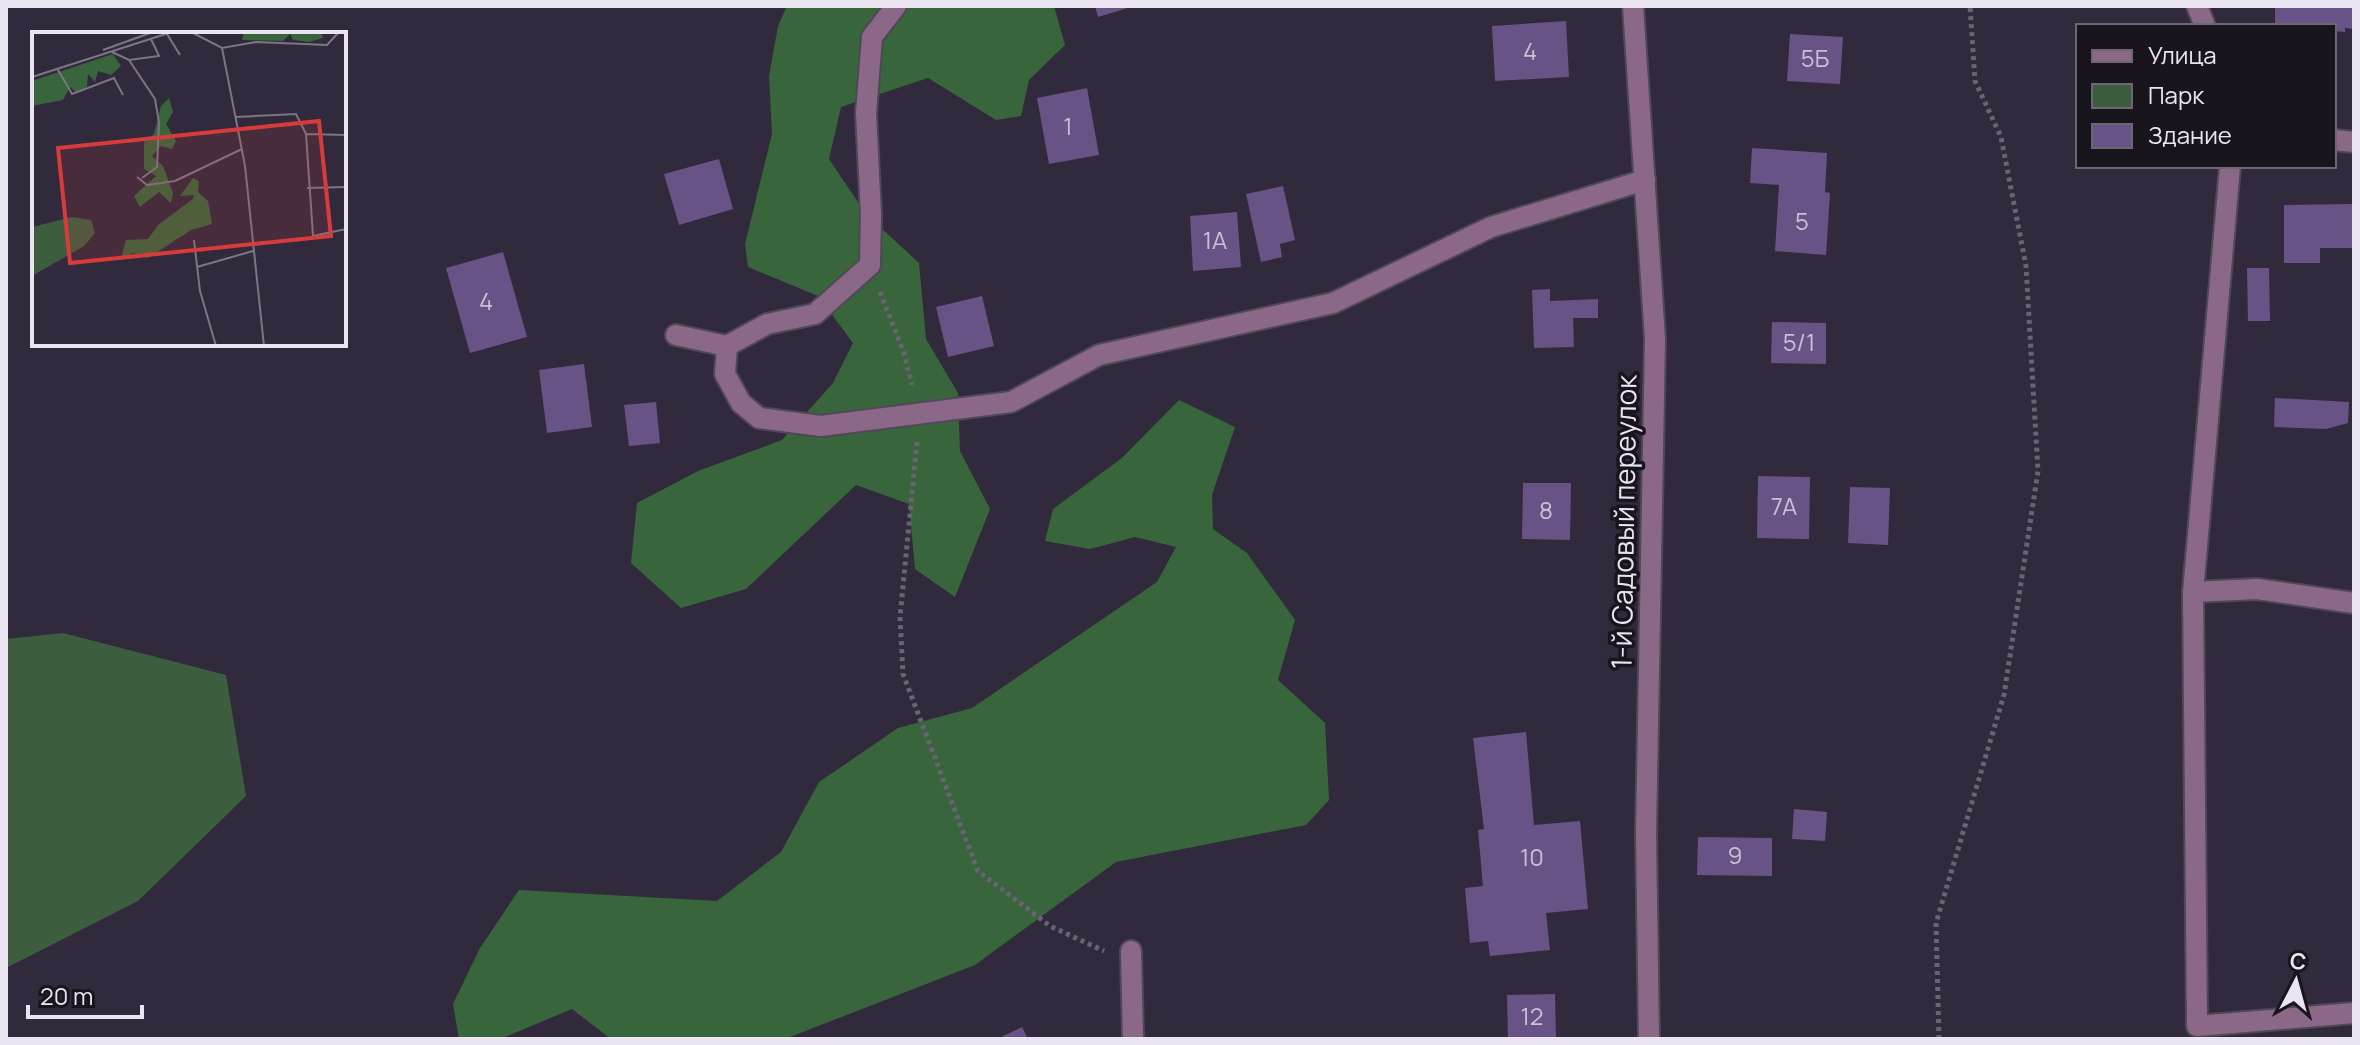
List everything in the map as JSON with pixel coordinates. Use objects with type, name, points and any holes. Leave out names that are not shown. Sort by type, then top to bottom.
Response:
[{"type":"street","points":[[676,335],[727,346],[767,324],[815,314],[870,265],[866,113],[872,37],[896,6]]},
{"type":"street","name":"1-й Садовый переулок","points":[[1633,6],[1655,339],[1646,834],[1649,1039]]},
{"type":"street","points":[[2230,168],[2193,592],[2197,1026],[2354,1013]]},
{"type":"street","points":[[727,346],[725,374],[741,403],[759,418],[821,426],[1011,402],[1099,355],[1333,303],[1491,227],[1645,180]]},
{"type":"street","points":[[2193,592],[2257,589],[2354,603]]},
{"type":"street","points":[[1131,957],[1133,1039]]},
{"type":"path","points":[[1939,1039],[1936,923],[2004,695],[2038,471],[2026,266],[2001,137],[1975,81],[1970,6]]},
{"type":"path","points":[[870,265],[904,353],[920,414],[900,617],[903,674],[972,857],[978,871],[1050,926],[1131,957]]},
{"type":"green space","points":[[787,6],[1054,6],[1065,45],[1029,80],[1021,116],[996,120],[928,78],[841,107],[829,159],[866,214],[919,263],[926,339],[958,393],[960,451],[990,509],[955,597],[915,569],[909,504],[856,485],[746,589],[681,608],[631,563],[637,503],[698,471],[782,440],[833,383],[853,343],[818,296],[748,267],[745,244],[772,134],[769,76],[778,26]]},
{"type":"green space","points":[[1179,400],[1235,427],[1212,495],[1213,529],[1247,553],[1295,620],[1278,680],[1325,723],[1329,800],[1306,825],[1116,862],[975,965],[785,1039],[611,1039],[572,1009],[500,1039],[459,1039],[453,1004],[480,948],[519,890],[717,901],[781,852],[819,782],[898,728],[972,708],[1157,582],[1176,547],[1135,537],[1090,549],[1045,541],[1053,509],[1122,458]]},
{"type":"green space","points":[[63,633],[226,675],[246,796],[138,901],[6,968],[6,639]]},
{"type":"building","points":[[1095,6],[1131,6],[1131,7],[1098,17]]},
{"type":"building","points":[[2275,6],[2354,6],[2354,29],[2345,28],[2345,32],[2336,31],[2336,24],[2275,24]]},
{"type":"building","points":[[1566,21],[1569,77],[1495,81],[1492,26]]},
{"type":"building","points":[[1790,34],[1843,37],[1840,84],[1787,81]]},
{"type":"building","points":[[1087,88],[1099,155],[1049,164],[1037,98]]},
{"type":"building","points":[[1752,148],[1827,153],[1825,192],[1830,193],[1826,255],[1775,251],[1779,185],[1750,183]]},
{"type":"building","points":[[719,159],[733,209],[679,225],[664,174]]},
{"type":"building","points":[[1283,186],[1295,240],[1280,244],[1282,257],[1261,262],[1246,194]]},
{"type":"building","points":[[2352,204],[2352,248],[2320,248],[2320,263],[2284,263],[2284,205]]},
{"type":"building","points":[[1237,212],[1241,267],[1193,271],[1190,216]]},
{"type":"building","points":[[503,252],[527,337],[470,353],[446,268]]},
{"type":"building","points":[[2247,268],[2269,268],[2270,321],[2248,321]]},
{"type":"building","points":[[1550,289],[1550,301],[1598,299],[1598,318],[1573,318],[1574,347],[1534,348],[1532,290]]},
{"type":"building","points":[[982,296],[994,346],[948,357],[936,307]]},
{"type":"building","points":[[1772,322],[1826,323],[1826,364],[1771,363]]},
{"type":"building","points":[[584,364],[592,427],[547,433],[539,370]]},
{"type":"building","points":[[2275,398],[2349,402],[2348,423],[2326,429],[2274,427]]},
{"type":"building","points":[[656,402],[660,443],[629,446],[624,405]]},
{"type":"building","points":[[1758,476],[1810,477],[1809,539],[1757,538]]},
{"type":"building","points":[[1523,483],[1571,483],[1570,540],[1522,539]]},
{"type":"building","points":[[1850,487],[1890,488],[1888,545],[1848,543]]},
{"type":"building","points":[[1526,732],[1534,825],[1580,821],[1588,909],[1546,913],[1550,950],[1490,956],[1488,941],[1470,943],[1465,888],[1483,886],[1478,830],[1484,829],[1473,738]]},
{"type":"building","points":[[1794,809],[1827,812],[1825,841],[1792,839]]},
{"type":"building","points":[[1698,837],[1772,838],[1772,876],[1697,875]]},
{"type":"building","points":[[1555,994],[1556,1039],[1508,1039],[1507,995]]},
{"type":"building","points":[[1022,1027],[1028,1039],[997,1039]]}]
